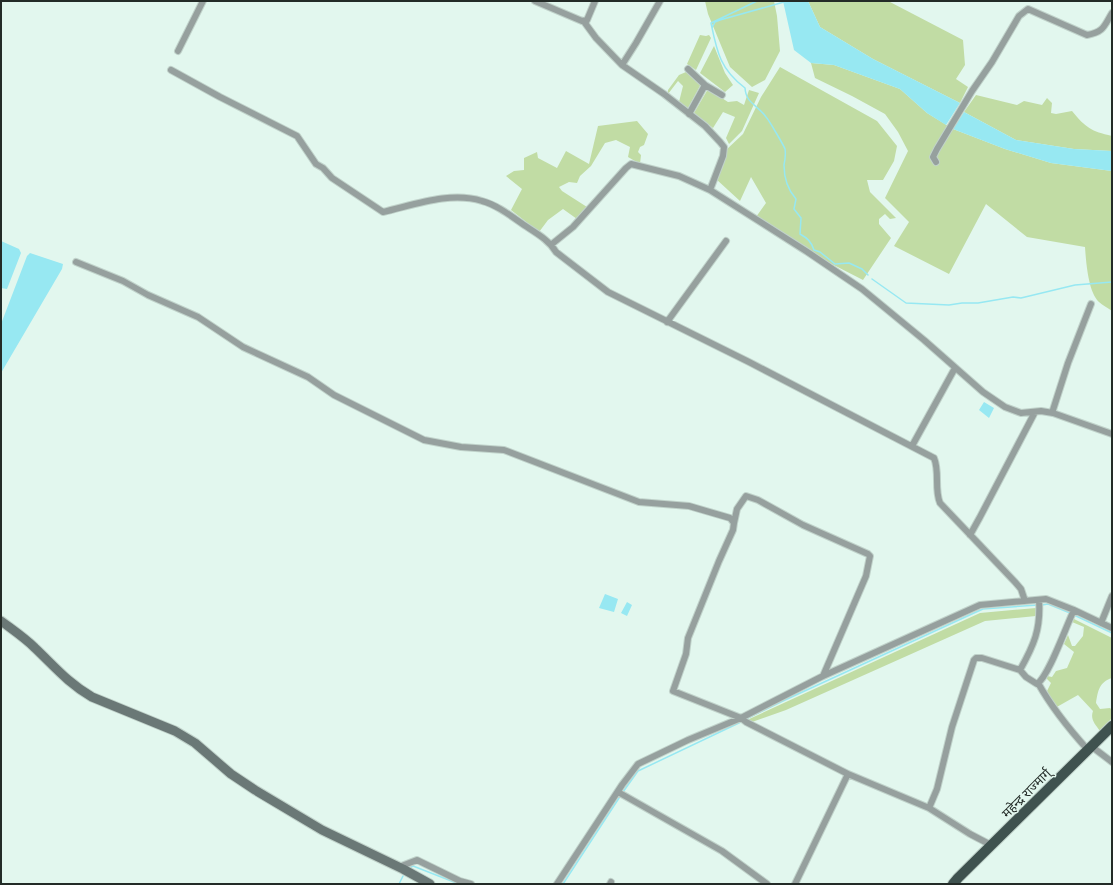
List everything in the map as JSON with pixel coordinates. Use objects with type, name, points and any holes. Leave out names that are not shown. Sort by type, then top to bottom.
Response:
[{"type":"highway","name":"महेन्द्र राज्मार्ग्","points":[[947,884],[956,881],[1112,726]]},
{"type":"main road","points":[[1,621],[24,638],[64,677],[83,692],[176,731],[195,743],[230,774],[254,790],[322,830],[399,867],[430,884]]},
{"type":"street","points":[[178,51],[203,1]]},
{"type":"street","points":[[534,1],[582,21],[587,20]]},
{"type":"street","points":[[595,1],[586,23],[596,38],[622,65],[664,94],[705,126],[724,147],[720,166],[710,190]]},
{"type":"street","points":[[622,65],[660,1]]},
{"type":"street","points":[[936,162],[933,157],[937,149],[1019,16],[1028,10],[1087,34],[1096,33],[1103,30],[1112,12]]},
{"type":"street","points":[[688,69],[705,85],[722,95]]},
{"type":"street","points":[[171,70],[297,136],[316,164],[323,168],[332,178],[383,212],[453,197],[482,201],[507,213],[552,244],[556,252],[608,292],[749,362],[934,458],[937,464],[938,497],[940,503],[1022,589],[1025,601]]},
{"type":"street","points":[[689,114],[705,85]]},
{"type":"street","points":[[552,244],[573,227],[617,177],[631,164],[679,176],[710,190],[862,289],[983,392],[1005,407],[1021,413],[1052,413],[1111,433]]},
{"type":"street","points":[[667,322],[726,241]]},
{"type":"street","points":[[76,262],[123,281],[148,295],[198,317],[243,347],[308,377],[334,395],[424,440],[461,447],[504,450],[639,502],[689,506],[730,518],[734,523]]},
{"type":"street","points":[[1052,413],[1068,363],[1091,304]]},
{"type":"street","points":[[912,446],[955,368]]},
{"type":"street","points":[[970,535],[1036,412]]},
{"type":"street","points":[[823,676],[866,576],[870,556],[803,525],[758,500],[746,496],[737,509],[734,530],[719,561],[688,638],[686,654],[673,691],[743,720],[848,774],[928,808],[991,845]]},
{"type":"street","points":[[1101,623],[1112,596]]},
{"type":"street","points":[[1020,670],[1035,642],[1039,618],[1039,600]]},
{"type":"street","points":[[557,884],[638,764],[688,740],[743,720],[823,676],[980,606],[1039,600],[1051,601],[1112,628]]},
{"type":"street","points":[[1038,683],[1050,664],[1074,610]]},
{"type":"street","points":[[928,808],[937,789],[952,727],[974,660],[976,658],[982,658],[1020,670],[1032,682],[1036,684],[1038,683]]},
{"type":"street","points":[[1038,683],[1047,699],[1065,724],[1089,748],[1112,762]]},
{"type":"street","points":[[795,884],[848,774]]},
{"type":"street","points":[[618,792],[722,851],[767,884]]},
{"type":"street","points":[[399,867],[417,860],[471,884]]},
{"type":"green space","points":[[705,1],[774,1],[780,51],[765,80],[752,87],[730,67],[708,14]]},
{"type":"green space","points":[[808,1],[890,1],[963,40],[965,65],[956,79],[968,87],[960,103],[873,59],[820,27]]},
{"type":"green space","points":[[700,35],[709,35],[711,38],[696,70],[687,64]]},
{"type":"green space","points":[[714,46],[725,73],[733,85],[725,92],[700,73]]},
{"type":"green space","points":[[811,63],[834,65],[900,89],[927,113],[953,129],[1005,149],[1051,163],[1112,171],[1112,311],[1099,302],[1092,291],[1088,276],[1085,247],[1027,237],[986,204],[949,274],[894,246],[909,222],[885,198],[908,151],[898,132],[885,114],[815,78]]},
{"type":"green space","points":[[780,67],[877,121],[897,146],[894,161],[883,180],[867,180],[870,192],[896,218],[890,219],[885,214],[879,219],[879,224],[891,238],[863,280],[822,259],[805,246],[756,217],[766,203],[751,177],[740,201],[716,179],[723,167],[725,151],[743,134],[761,97]]},
{"type":"green space","points":[[686,72],[701,84],[687,110],[679,102],[683,86],[678,81],[668,94],[668,90],[679,75]]},
{"type":"green space","points":[[708,89],[728,102],[737,101],[744,105],[749,90],[759,93],[742,131],[729,144],[726,138],[735,117],[723,112],[713,128],[694,113]]},
{"type":"green space","points":[[976,95],[1017,105],[1024,101],[1042,105],[1047,98],[1052,103],[1051,113],[1056,114],[1072,111],[1089,128],[1112,136],[1112,151],[1074,149],[1016,140],[964,112]]},
{"type":"green space","points":[[637,121],[648,134],[644,145],[640,147],[638,152],[641,155],[640,164],[628,157],[630,147],[616,140],[605,143],[591,166],[580,176],[577,183],[569,182],[559,187],[562,191],[587,207],[577,219],[563,209],[548,220],[539,232],[511,210],[522,189],[506,176],[514,171],[524,170],[524,158],[537,152],[538,158],[557,168],[566,151],[589,164],[598,126]]},
{"type":"green space","points":[[1036,608],[1036,616],[985,621],[786,710],[752,722],[747,720],[980,613]]},
{"type":"green space","points":[[1074,619],[1112,638],[1112,678],[1104,682],[1100,688],[1096,703],[1100,709],[1110,708],[1112,710],[1112,718],[1100,731],[1093,719],[1093,711],[1078,695],[1055,708],[1047,691],[1051,683],[1047,679],[1047,676],[1052,677],[1056,671],[1067,668],[1074,652],[1064,644],[1068,635],[1072,646],[1075,646],[1083,636],[1084,627],[1072,622]]},
{"type":"water","points":[[783,1],[808,1],[820,27],[873,59],[960,103],[946,125],[927,113],[900,89],[834,65],[811,63],[794,50]]},
{"type":"water","points":[[964,112],[1016,140],[1074,149],[1112,151],[1112,171],[1051,163],[1005,149],[953,129]]},
{"type":"water","points":[[1,241],[19,249],[21,253],[7,289],[1,288]]},
{"type":"water","points":[[30,253],[63,264],[62,269],[1,373],[1,324],[27,256]]},
{"type":"water","points":[[984,402],[994,408],[989,418],[979,410]]},
{"type":"water","points":[[605,594],[618,599],[614,612],[599,608]]},
{"type":"water","points":[[627,602],[632,605],[627,616],[621,613]]},
{"type":"waterway","points":[[757,1],[711,23],[715,43],[721,59],[730,74],[745,88],[750,101],[768,119],[785,149],[785,175],[787,184],[796,199],[794,209],[801,218],[800,234],[812,244],[814,250],[820,252],[835,264],[849,263],[862,269],[868,275]]},
{"type":"waterway","points":[[712,28],[715,22],[720,20],[784,2]]},
{"type":"waterway","points":[[872,279],[906,303],[949,305],[978,303],[1013,297],[1021,298],[1075,285],[1112,282]]},
{"type":"waterway","points":[[1042,605],[1048,604],[1070,613]]},
{"type":"waterway","points":[[746,719],[983,609],[1038,605]]},
{"type":"waterway","points":[[1074,615],[1112,633]]},
{"type":"waterway","points":[[623,792],[638,771],[741,722]]},
{"type":"waterway","points":[[563,884],[621,795]]},
{"type":"waterway","points":[[408,869],[413,866],[459,884]]},
{"type":"waterway","points":[[399,884],[403,876]]}]
